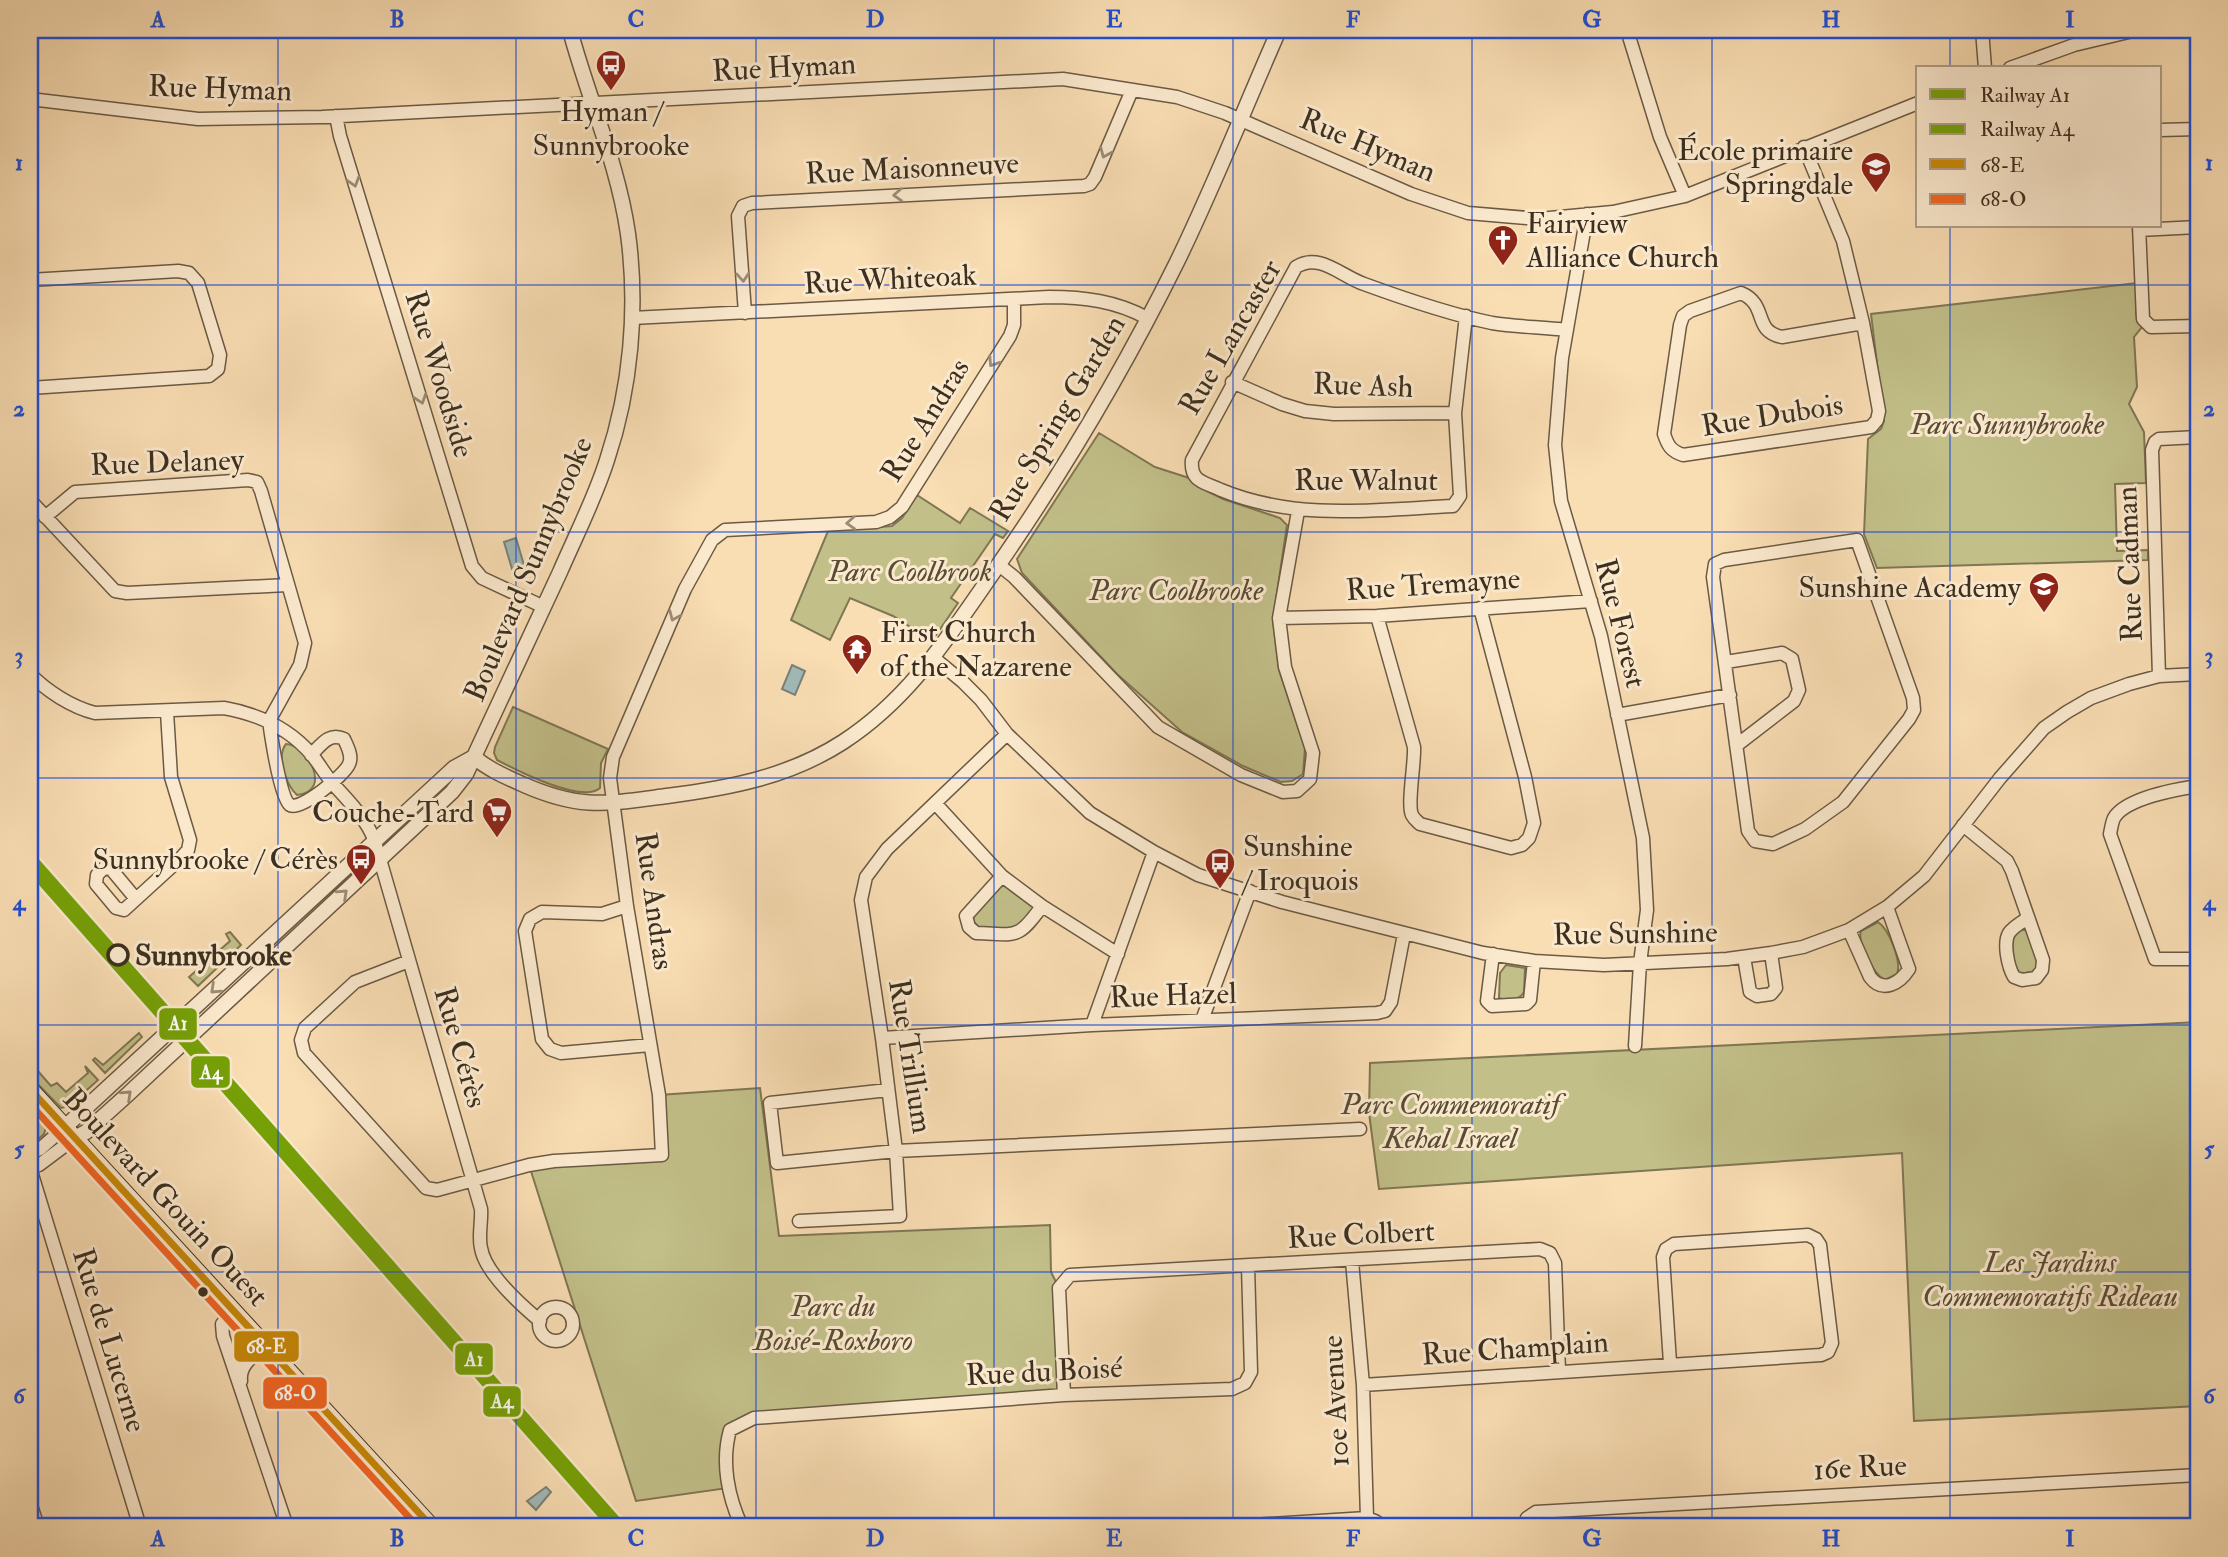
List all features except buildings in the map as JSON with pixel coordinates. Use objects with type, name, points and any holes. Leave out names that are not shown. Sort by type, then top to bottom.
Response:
[{"type":"main road","name":"Boulevard Gouin Ouest","points":[[30,1089],[432,1527]]},
{"type":"street","name":"Boulevard Sunnybrooke","points":[[30,1154],[70,1133],[86,1132],[452,792],[466,775],[544,607],[608,458],[626,376],[632,318],[631,264],[625,215],[614,167],[570,30]]},
{"type":"street","name":"Rue Spring Garden","points":[[474,757],[489,769],[556,798],[584,803],[614,803],[727,788],[769,777],[806,762],[843,742],[879,715],[900,696],[933,658],[999,565],[1078,441],[1147,318],[1190,234],[1279,30]]},
{"type":"street","points":[[1627,30],[1660,138],[1685,196]]},
{"type":"street","points":[[1982,30],[1985,66]]},
{"type":"street","points":[[2016,66],[2074,45],[2137,30]]},
{"type":"street","name":"Rue Hyman","points":[[30,99],[198,119],[336,116],[1063,79],[1177,97],[1241,120],[1411,194],[1468,213],[1539,219],[1613,212],[1685,196],[1916,104]]},
{"type":"street","name":"Rue Maisonneuve","points":[[745,313],[738,216],[743,206],[752,203],[1084,186],[1096,177],[1132,90]]},
{"type":"street","name":"Rue Woodside","points":[[336,116],[395,320],[472,566],[482,578],[544,607]]},
{"type":"street","points":[[2162,130],[2198,129]]},
{"type":"street","name":"Rue Dubois","points":[[1804,147],[1843,242],[1863,323],[1879,411],[1877,420],[1871,427],[1684,455],[1674,452],[1668,446],[1664,434],[1680,325],[1683,316],[1690,310],[1741,293],[1751,297],[1757,304],[1764,327],[1772,335],[1782,337],[1863,323]]},
{"type":"street","name":"Rue Forest","points":[[1587,214],[1562,358],[1555,445],[1562,500],[1601,636],[1643,838],[1647,910],[1640,964],[1635,1046]]},
{"type":"street","points":[[2162,228],[2198,227]]},
{"type":"street","points":[[2139,228],[2143,319],[2151,327],[2198,326]]},
{"type":"street","name":"Rue Lancaster","points":[[1192,460],[1296,267],[1306,260],[1317,261],[1357,282],[1405,299],[1466,316],[1493,323],[1567,330]]},
{"type":"street","points":[[30,281],[178,271],[189,273],[198,283],[220,355],[218,369],[209,376],[30,388]]},
{"type":"street","name":"Rue Whiteoak","points":[[632,318],[1049,297],[1088,299],[1124,307],[1147,318]]},
{"type":"street","name":"Rue Andras","points":[[409,961],[355,982],[305,1028],[300,1040],[304,1053],[426,1188],[437,1190],[529,1165],[554,1161],[662,1155],[659,1095],[627,906],[609,772],[613,757],[685,589],[712,540],[725,530],[876,522],[890,517],[902,507],[1010,336],[1015,318],[1014,299]]},
{"type":"street","name":"Rue Walnut","points":[[1192,460],[1191,471],[1197,479],[1244,500],[1298,511],[1335,513],[1453,506],[1460,496],[1455,413],[1466,316]]},
{"type":"street","name":"Rue Ash","points":[[1232,382],[1305,411],[1334,414],[1455,413]]},
{"type":"street","name":"Rue Cadman","points":[[2159,676],[2152,450],[2159,439],[2198,437]]},
{"type":"street","name":"Rue Delaney","points":[[45,517],[75,492],[248,480],[257,482],[305,643],[304,654],[269,721]]},
{"type":"street","points":[[30,500],[115,591],[127,593],[287,585]]},
{"type":"street","points":[[999,565],[1014,577],[1158,727],[1241,775],[1283,792],[1297,791],[1310,779],[1313,753],[1285,667],[1279,618],[1298,511]]},
{"type":"street","points":[[1857,540],[1913,698],[1914,710],[1843,802],[1805,830],[1773,844],[1755,841],[1748,831],[1730,695],[1713,577],[1715,564],[1724,560],[1857,540]]},
{"type":"street","name":"Rue Tremayne","points":[[1279,618],[1377,615],[1591,601]]},
{"type":"street","points":[[1377,615],[1414,747],[1410,803],[1412,815],[1420,824],[1511,848],[1522,845],[1529,838],[1534,823],[1525,777],[1480,608]]},
{"type":"street","points":[[1726,662],[1783,653],[1792,659],[1799,690],[1794,701],[1737,745]]},
{"type":"street","name":"Rue Sunshine","points":[[933,658],[981,700],[1007,734],[1090,813],[1154,852],[1198,874],[1282,902],[1493,954],[1534,961],[1604,965],[1771,954],[1803,947],[1849,930],[1886,907],[1924,876],[2000,778],[2044,728],[2091,698],[2129,684],[2159,676],[2198,674]]},
{"type":"street","name":"Rue Cérès","points":[[30,674],[80,709],[95,713],[224,708],[245,712],[288,732],[311,755],[372,834],[375,842],[481,1209],[480,1241],[486,1263],[518,1302],[540,1321]]},
{"type":"street","points":[[1617,715],[1730,695]]},
{"type":"street","points":[[136,899],[188,849],[190,840],[170,777],[167,712]]},
{"type":"street","points":[[269,721],[280,780],[287,803],[292,806],[298,806],[319,793],[349,767],[351,758],[344,739],[337,736],[328,738],[311,755]]},
{"type":"street","name":"Rue Trillium","points":[[1007,734],[876,862],[866,877],[861,900],[882,1038],[895,1151],[1360,1129]]},
{"type":"street","name":"Boulevard Sunnybrooke","points":[[30,1168],[39,1165],[454,768],[474,757]]},
{"type":"street","points":[[2198,786],[2167,790],[2125,808],[2114,817],[2110,834],[2155,959],[2198,959]]},
{"type":"street","points":[[935,803],[1002,876],[1042,906],[1118,954]]},
{"type":"street","points":[[1963,825],[2007,861],[2012,870],[2043,960],[2042,971],[2036,978],[2022,980],[2014,977],[2010,970],[2007,943],[2012,930],[2028,918]]},
{"type":"street","points":[[1093,1025],[1154,852]]},
{"type":"street","points":[[1002,876],[966,916],[969,927],[976,933],[1017,934],[1027,928],[1042,906]]},
{"type":"street","points":[[1202,1020],[1250,891]]},
{"type":"street","points":[[627,906],[602,914],[542,912],[530,919],[525,931],[542,1039],[550,1049],[561,1052],[650,1045]]},
{"type":"street","points":[[1849,930],[1875,983],[1881,986],[1898,982],[1909,968],[1886,907]]},
{"type":"street","name":"Rue Hazel","points":[[882,1038],[1093,1025],[1377,1013],[1385,1011],[1391,1002],[1404,933]]},
{"type":"street","points":[[1493,954],[1487,1001],[1492,1006],[1526,1004],[1530,1000],[1534,961]]},
{"type":"street","points":[[1744,957],[1750,992],[1757,996],[1771,994],[1776,988],[1771,954]]},
{"type":"street","points":[[799,1221],[900,1216],[895,1151],[777,1163],[770,1103],[888,1090]]},
{"type":"street","name":"Rue de Lucerne","points":[[30,1168],[140,1527]]},
{"type":"street","name":"Rue Champlain","points":[[1363,1385],[1821,1355],[1828,1352],[1832,1343],[1820,1245],[1816,1239],[1808,1235],[1700,1242],[1674,1244],[1665,1249],[1663,1257],[1670,1363]]},
{"type":"street","name":"Rue Colbert","points":[[1064,1395],[1059,1287],[1069,1275],[1540,1249],[1550,1253],[1555,1263],[1559,1371]]},
{"type":"street","name":"10e Avenue","points":[[1352,1261],[1363,1385],[1367,1518]]},
{"type":"street","name":"Rue du Boisé","points":[[742,1527],[728,1488],[726,1444],[730,1430],[754,1418],[1064,1395],[1232,1389],[1245,1383],[1251,1371],[1248,1266]]},
{"type":"street","points":[[233,1311],[224,1319],[221,1328],[287,1527]]},
{"type":"street","points":[[243,1392],[240,1376],[242,1369],[265,1346]]},
{"type":"street","name":"16e Rue","points":[[1526,1523],[1536,1512],[2198,1475]]},
{"type":"street","points":[[30,1502],[38,1527]]},
{"type":"street","points":[[1222,1527],[1367,1518],[1384,1527]]},
{"type":"green space","name":"Parc Sunnybrooke","points":[[2136,283],[2136,314],[2142,327],[2134,337],[2137,387],[2129,404],[2144,432],[2146,483],[2115,484],[2117,551],[2148,550],[2148,560],[1877,568],[1864,534],[1868,439],[1881,429],[1884,421],[1871,314]]},
{"type":"green space","name":"Parc Coolbrooke","points":[[1099,433],[1155,467],[1189,478],[1197,486],[1223,499],[1280,518],[1287,525],[1273,620],[1279,670],[1305,748],[1303,774],[1292,781],[1281,782],[1243,766],[1182,732],[1117,674],[1022,573],[1017,559]]},
{"type":"green space","name":"Parc Coolbrook","points":[[917,495],[960,523],[970,508],[1008,531],[1003,538],[995,534],[951,598],[958,603],[932,641],[893,616],[850,598],[830,640],[791,620],[828,531],[892,526],[902,518]]},
{"type":"green space","points":[[513,707],[608,749],[601,763],[600,788],[591,792],[565,789],[497,760],[495,747]]},
{"type":"green space","points":[[286,744],[301,751],[313,768],[314,785],[308,792],[297,795],[286,778],[282,756]]},
{"type":"green space","points":[[458,772],[450,785],[394,836],[393,833]]},
{"type":"green space","points":[[1002,882],[1036,908],[1015,929],[980,929],[973,921],[974,915]]},
{"type":"green space","points":[[1878,922],[1890,938],[1898,962],[1897,974],[1885,980],[1871,965],[1860,936],[1861,931]]},
{"type":"green space","points":[[2020,929],[2028,931],[2038,963],[2035,971],[2021,974],[2014,968],[2012,938]]},
{"type":"green space","points":[[230,932],[241,945],[198,986],[189,977],[230,941],[226,934]]},
{"type":"green space","points":[[1506,965],[1525,968],[1524,992],[1513,1000],[1499,998],[1500,973]]},
{"type":"green space","points":[[2198,1022],[2198,1406],[1914,1421],[1902,1153],[1379,1189],[1369,1113],[1370,1063]]},
{"type":"green space","points":[[139,1033],[142,1037],[105,1073],[93,1060],[95,1058],[103,1065]]},
{"type":"green space","points":[[30,1062],[51,1086],[57,1083],[66,1092],[88,1073],[85,1066],[98,1080],[69,1106],[61,1108],[30,1076]]},
{"type":"green space","name":"Parc du Boisé-Roxboro","points":[[760,1088],[779,1236],[1050,1225],[1051,1272],[1059,1288],[1064,1395],[754,1418],[730,1430],[728,1488],[636,1501],[529,1165],[661,1155],[659,1095]]},
{"type":"green space","points":[[31,1108],[46,1127],[44,1134],[37,1140],[30,1137]]},
{"type":"water","points":[[516,538],[524,565],[512,569],[504,542]]},
{"type":"water","points":[[792,665],[805,671],[795,695],[782,689]]},
{"type":"water","points":[[546,1487],[551,1492],[536,1510],[527,1501]]},
{"type":"rail line","name":"A1","points":[[30,856],[622,1527]]},
{"type":"rail line","name":"A4","points":[[30,868],[613,1527]]},
{"type":"transit line","name":"68-E","points":[[30,1089],[432,1527]]},
{"type":"transit line","name":"68-O","points":[[30,1104],[418,1527]]},
{"type":"place","name":"Hyman / Sunnybrooke","points":[[611,92]]},
{"type":"place","name":"École primaire Springdale","points":[[1876,194]]},
{"type":"place","name":"Fairview Alliance Church","points":[[1503,267]]},
{"type":"place","name":"Sunshine Academy","points":[[2044,614]]},
{"type":"place","name":"First Church of the Nazarene","points":[[857,676]]},
{"type":"place","name":"Couche-Tard","points":[[497,839]]},
{"type":"place","name":"Sunnybrooke / Cérès","points":[[361,886]]},
{"type":"place","name":"Sunshine / Iroquois","points":[[1220,890]]},
{"type":"place","name":"Sunnybrooke","points":[[118,955]]},
{"type":"park label","name":"Parc Commemoratif Kehal Israel","points":[[1450,1121]]},
{"type":"park label","name":"Les Jardins Commemoratifs Rideau","points":[[2050,1279]]}]
